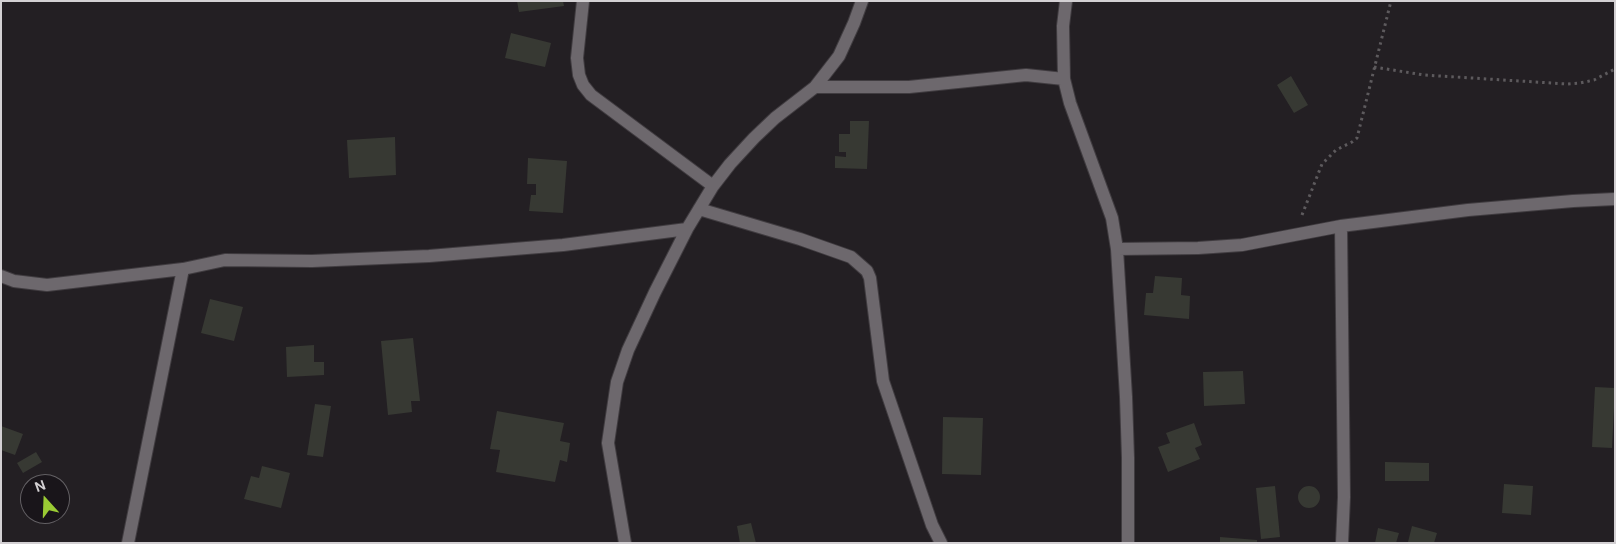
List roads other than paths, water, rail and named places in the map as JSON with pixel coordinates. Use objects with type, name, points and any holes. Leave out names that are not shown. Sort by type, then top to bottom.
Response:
[{"type":"street","points":[[583,1],[577,58],[579,75],[583,84],[591,95],[713,186]]},
{"type":"street","points":[[625,543],[608,443],[617,382],[628,350],[687,230],[713,186],[754,138],[815,87],[839,56],[862,1]]},
{"type":"street","points":[[1066,1],[1063,26],[1064,79],[1070,103],[1112,218],[1117,249],[1126,397],[1128,543]]},
{"type":"street","points":[[815,87],[909,87],[1026,75],[1064,79]]},
{"type":"street","points":[[1117,249],[1198,248],[1242,245],[1341,226],[1468,210],[1573,200],[1615,199]]},
{"type":"street","points":[[699,209],[800,239],[851,257],[868,272],[883,381],[932,525],[941,543]]},
{"type":"street","points":[[1341,226],[1344,497],[1342,543]]},
{"type":"street","points":[[1,276],[14,281],[47,285],[183,269],[225,260],[312,261],[430,256],[563,245],[687,230]]},
{"type":"street","points":[[128,543],[183,269]]}]
